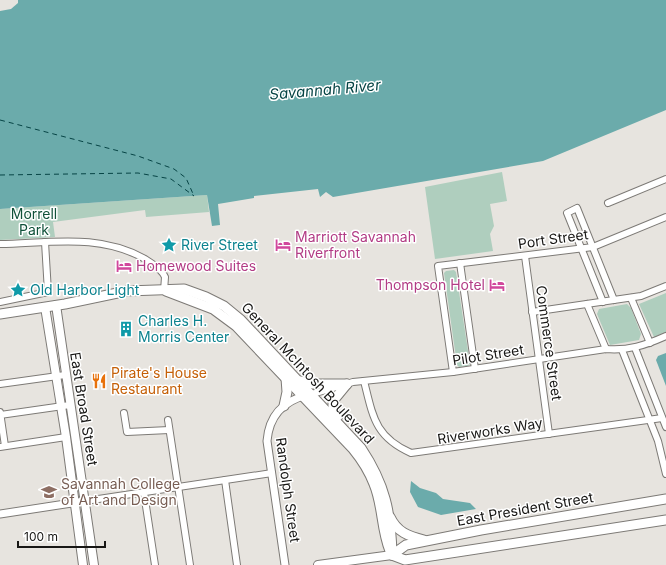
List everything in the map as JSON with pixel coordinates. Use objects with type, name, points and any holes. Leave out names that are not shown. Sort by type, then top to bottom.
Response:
[{"type":"main road","name":"General McIntosh Boulevard","points":[[0,314],[66,304],[128,291],[164,291],[184,289],[206,297],[224,306],[241,320],[299,380],[307,395],[364,462],[375,485],[385,540],[392,555]]},
{"type":"main road","name":"General McIntosh Boulevard","points":[[164,291],[174,296],[196,302],[220,313],[236,326],[286,378],[307,395],[361,448],[373,466],[384,489],[390,515],[392,555]]},
{"type":"main road","name":"East Broad Street","points":[[56,305],[61,375],[61,406],[84,565]]},
{"type":"main road","name":"East Broad Street","points":[[45,307],[61,375],[70,405],[94,565]]},
{"type":"main road","points":[[284,406],[287,392],[286,378]]},
{"type":"main road","points":[[299,380],[305,383],[347,384]]},
{"type":"main road","points":[[347,384],[335,397],[332,406],[333,411],[352,431],[361,448]]},
{"type":"main road","name":"East President Street","points":[[318,565],[392,555],[406,545],[666,499]]},
{"type":"main road","points":[[390,515],[394,524],[402,532],[426,541]]},
{"type":"main road","name":"East President Street","points":[[392,555],[405,560],[666,520]]},
{"type":"street","points":[[608,203],[666,179]]},
{"type":"street","points":[[603,302],[566,213],[577,208],[614,300]]},
{"type":"street","name":"Port Street","points":[[453,372],[438,266],[525,256],[593,246],[666,217]]},
{"type":"street","points":[[0,244],[91,241],[127,250],[150,262],[162,272],[165,277],[164,291]]},
{"type":"street","points":[[0,302],[48,292],[45,242]]},
{"type":"street","name":"Commerce Street","points":[[525,256],[549,434]]},
{"type":"street","points":[[460,263],[475,369]]},
{"type":"street","points":[[532,312],[631,298],[641,296],[666,286]]},
{"type":"street","points":[[631,298],[650,343]]},
{"type":"street","points":[[587,304],[606,349]]},
{"type":"street","name":"Pilot Street","points":[[307,395],[364,381],[453,372],[606,349],[622,350],[635,348],[666,336]]},
{"type":"street","points":[[635,348],[666,427]]},
{"type":"street","points":[[622,350],[650,420],[661,451],[666,474]]},
{"type":"street","points":[[0,384],[61,375]]},
{"type":"street","name":"Riverworks Way","points":[[364,381],[376,424],[380,432],[390,442],[411,453],[662,418]]},
{"type":"street","name":"Randolph Street","points":[[285,565],[267,440],[268,428],[278,412],[284,406],[307,395]]},
{"type":"street","points":[[0,415],[70,405]]},
{"type":"street","points":[[0,412],[2,446],[66,437]]},
{"type":"street","points":[[124,413],[127,432],[169,430]]},
{"type":"street","points":[[168,420],[190,565]]},
{"type":"street","points":[[0,514],[272,473]]},
{"type":"street","points":[[225,480],[237,565]]},
{"type":"street","points":[[144,493],[155,565]]},
{"type":"green space","points":[[502,172],[507,201],[490,204],[494,226],[490,234],[493,251],[435,259],[425,187]]},
{"type":"green space","name":"Morrell Park","points":[[207,195],[209,212],[146,217],[145,210],[53,222],[55,237],[0,240],[0,209]]},
{"type":"green space","points":[[454,270],[456,272],[470,364],[468,366],[459,367],[457,365],[444,273],[446,271]]},
{"type":"green space","points":[[666,293],[666,332],[654,337],[639,304]]},
{"type":"green space","points":[[627,304],[631,308],[641,334],[639,340],[610,345],[597,314],[599,309]]},
{"type":"water","name":"Savannah River","points":[[0,0],[666,0],[666,110],[543,161],[333,197],[326,192],[320,197],[318,189],[254,196],[254,198],[218,204],[220,225],[212,226],[207,195],[0,209]]},
{"type":"water","points":[[666,353],[666,386],[656,360],[658,356]]},
{"type":"water","points":[[411,481],[420,488],[436,493],[443,499],[470,503],[476,509],[441,515],[418,507],[410,492]]},
{"type":"pier","points":[[0,0],[18,0],[18,3],[11,9],[0,11]]},
{"type":"ferry route","points":[[0,120],[138,156],[174,169],[186,178],[194,196]]},
{"type":"ferry route","points":[[0,175],[138,173],[171,179],[194,196]]},
{"type":"place","name":"River Street","points":[[169,245]]},
{"type":"place","name":"Marriott Savannah Riverfront","points":[[283,245]]},
{"type":"place","name":"Homewood Suites","points":[[124,266]]},
{"type":"place","name":"Thompson Hotel","points":[[497,285]]},
{"type":"place","name":"Old Harbor Light","points":[[18,290]]},
{"type":"place","name":"Charles H. Morris Center","points":[[126,329]]},
{"type":"place","name":"Pirate's House Restaurant","points":[[99,381]]},
{"type":"place","name":"Savannah College of Art and Design","points":[[49,492]]}]
